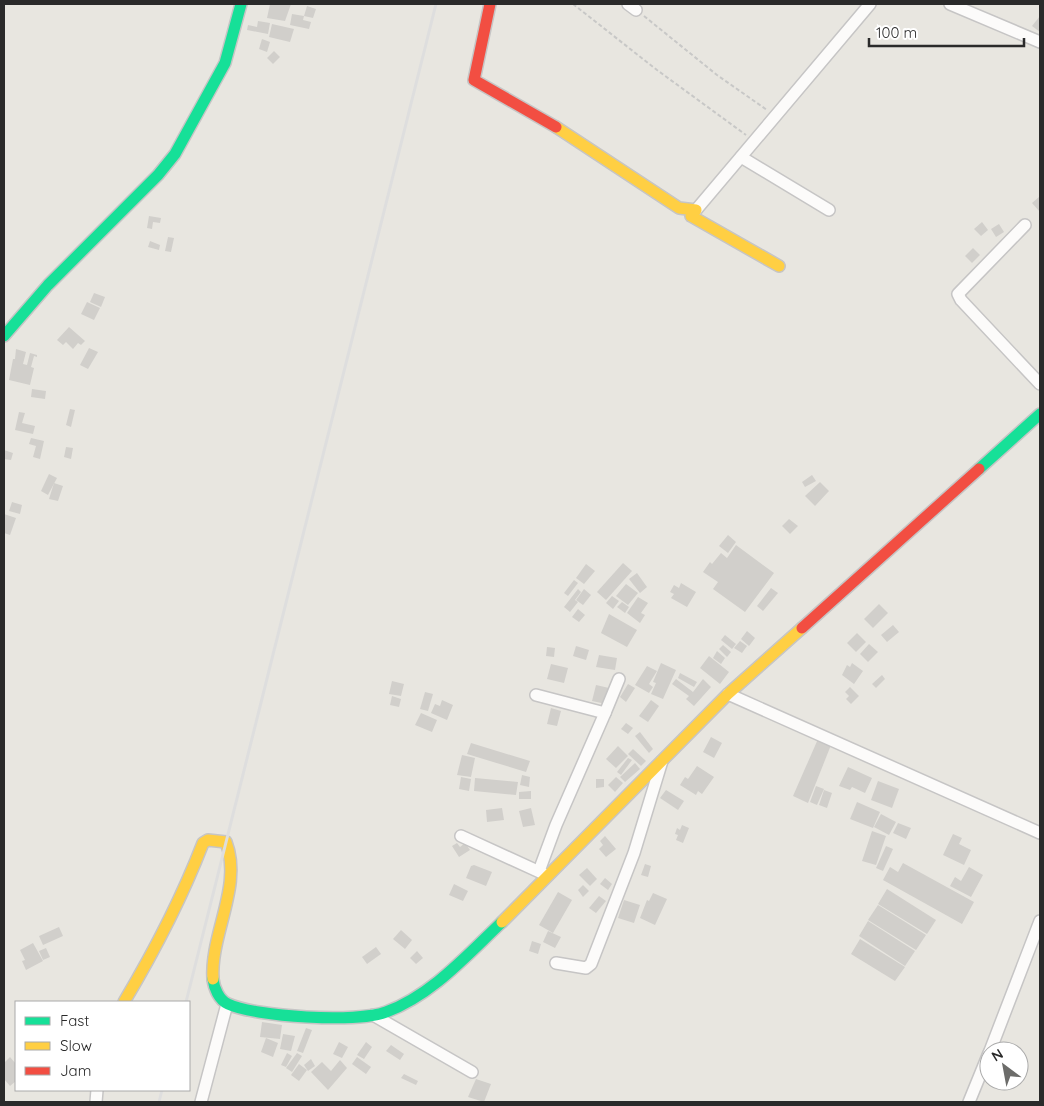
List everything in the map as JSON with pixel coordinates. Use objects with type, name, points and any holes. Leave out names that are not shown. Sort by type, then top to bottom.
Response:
[{"type":"street","points":[[4,336],[48,285],[158,175],[175,154],[225,63],[241,4]]},
{"type":"street","points":[[490,4],[474,80],[558,128],[680,208],[696,210]]},
{"type":"street","points":[[779,266],[691,216],[870,4]]},
{"type":"street","points":[[950,4],[1040,42]]},
{"type":"street","points":[[741,157],[829,210]]},
{"type":"street","points":[[1025,225],[958,294],[961,300],[1040,384]]},
{"type":"street","points":[[125,1001],[161,940],[187,885],[203,843],[212,840],[226,842],[231,850],[229,880],[213,965],[214,985],[227,1004],[236,1008],[297,1017],[338,1019],[373,1015],[400,1005],[445,976],[544,873],[663,760],[728,694],[1040,414]]},
{"type":"street","points":[[544,873],[556,825],[619,678]]},
{"type":"street","points":[[728,694],[1040,833]]},
{"type":"street","points":[[536,695],[605,713]]},
{"type":"street","points":[[556,964],[586,968],[591,964],[634,853],[663,760]]},
{"type":"street","points":[[462,836],[544,873]]},
{"type":"street","points":[[993,1041],[1040,921]]},
{"type":"street","points":[[201,1102],[227,1004]]},
{"type":"street","points":[[373,1015],[472,1072]]},
{"type":"street","points":[[969,1102],[979,1077]]},
{"type":"path","points":[[573,4],[657,70],[754,141]]},
{"type":"path","points":[[632,7],[717,75],[776,116]]},
{"type":"building","points":[[270,4],[291,4],[285,21],[267,18]]},
{"type":"building","points":[[307,6],[316,9],[313,18],[304,16]]},
{"type":"building","points":[[292,14],[304,16],[303,20],[311,22],[309,29],[290,25]]},
{"type":"building","points":[[1040,16],[1040,32],[1032,26]]},
{"type":"building","points":[[258,21],[270,23],[268,34],[247,30],[248,25],[257,27]]},
{"type":"building","points":[[272,24],[294,29],[290,42],[269,37]]},
{"type":"building","points":[[262,39],[270,42],[267,52],[259,49]]},
{"type":"building","points":[[274,51],[280,57],[273,64],[267,58]]},
{"type":"building","points":[[1039,197],[1040,199],[1040,212],[1032,203]]},
{"type":"building","points":[[149,216],[161,218],[160,223],[153,222],[152,229],[147,228]]},
{"type":"building","points":[[982,222],[988,230],[981,236],[974,229]]},
{"type":"building","points":[[999,224],[1004,232],[996,237],[991,229]]},
{"type":"building","points":[[168,237],[174,238],[171,252],[165,251]]},
{"type":"building","points":[[150,241],[160,245],[159,250],[148,247]]},
{"type":"building","points":[[973,248],[980,255],[972,263],[965,256]]},
{"type":"building","points":[[94,293],[105,297],[101,307],[90,302]]},
{"type":"building","points":[[87,302],[100,308],[94,320],[81,314]]},
{"type":"building","points":[[69,327],[85,341],[81,345],[78,343],[73,349],[66,342],[63,345],[57,340]]},
{"type":"building","points":[[89,348],[98,352],[88,369],[80,365]]},
{"type":"building","points":[[16,349],[26,352],[23,364],[27,365],[30,353],[37,355],[37,357],[34,356],[31,367],[34,368],[30,385],[9,380]]},
{"type":"building","points":[[32,389],[46,391],[45,399],[31,397]]},
{"type":"building","points":[[70,409],[75,410],[71,427],[66,425]]},
{"type":"building","points":[[19,412],[25,413],[22,423],[35,426],[33,434],[15,430]]},
{"type":"building","points":[[31,438],[44,441],[40,459],[33,457],[36,446],[29,444]]},
{"type":"building","points":[[66,447],[73,448],[71,459],[64,457]]},
{"type":"building","points":[[4,450],[13,453],[11,460],[4,459]]},
{"type":"building","points":[[49,474],[57,478],[48,495],[41,491]]},
{"type":"building","points":[[812,475],[816,481],[805,487],[802,482]]},
{"type":"building","points":[[820,482],[829,491],[815,506],[805,496]]},
{"type":"building","points":[[54,483],[63,486],[58,501],[49,499]]},
{"type":"building","points":[[12,502],[22,505],[20,514],[9,511]]},
{"type":"building","points":[[4,514],[16,518],[10,535],[4,533]]},
{"type":"building","points":[[789,519],[798,526],[790,534],[782,526]]},
{"type":"building","points":[[728,535],[736,542],[728,553],[719,546]]},
{"type":"building","points":[[736,545],[774,573],[745,612],[713,589],[718,582],[703,572],[710,562],[712,564],[721,553],[727,558]]},
{"type":"building","points":[[623,563],[632,571],[606,600],[597,592]]},
{"type":"building","points":[[586,564],[595,571],[584,584],[576,578]]},
{"type":"building","points":[[637,573],[647,587],[640,593],[629,579]]},
{"type":"building","points":[[574,580],[578,583],[568,596],[564,593]]},
{"type":"building","points":[[681,583],[696,592],[687,607],[671,598],[674,594],[670,592],[674,585],[679,588]]},
{"type":"building","points":[[626,584],[638,593],[628,605],[616,596]]},
{"type":"building","points":[[771,588],[778,593],[763,611],[757,606]]},
{"type":"building","points":[[578,589],[581,592],[575,600],[578,602],[570,612],[564,607]]},
{"type":"building","points":[[584,589],[591,595],[583,605],[576,600]]},
{"type":"building","points":[[612,596],[619,601],[613,609],[606,603]]},
{"type":"building","points":[[638,597],[648,603],[641,613],[645,615],[640,623],[627,613]]},
{"type":"building","points":[[622,602],[629,607],[625,613],[617,607]]},
{"type":"building","points":[[879,604],[888,613],[873,628],[864,619]]},
{"type":"building","points":[[578,609],[585,615],[579,622],[572,617]]},
{"type":"building","points":[[609,614],[637,630],[627,647],[601,633]]},
{"type":"building","points":[[893,625],[899,632],[887,642],[881,635]]},
{"type":"building","points":[[747,631],[755,638],[749,646],[741,639]]},
{"type":"building","points":[[857,633],[866,642],[856,652],[847,643]]},
{"type":"building","points":[[725,635],[736,644],[732,649],[721,640]]},
{"type":"building","points":[[740,641],[747,646],[742,653],[734,648]]},
{"type":"building","points":[[869,644],[878,652],[868,662],[860,654]]},
{"type":"building","points":[[723,645],[731,652],[727,657],[719,649]]},
{"type":"building","points":[[576,646],[589,650],[586,660],[573,656]]},
{"type":"building","points":[[547,647],[555,648],[554,657],[546,656]]},
{"type":"building","points":[[717,651],[725,658],[721,664],[713,658]]},
{"type":"building","points":[[599,655],[617,658],[615,670],[596,667]]},
{"type":"building","points":[[709,656],[729,672],[720,684],[700,668]]},
{"type":"building","points":[[661,663],[676,670],[663,699],[651,694],[656,683],[653,682]]},
{"type":"building","points":[[852,663],[863,671],[854,684],[842,675],[847,665],[850,667]]},
{"type":"building","points":[[551,664],[568,668],[564,683],[547,679]]},
{"type":"building","points":[[647,666],[657,671],[649,684],[653,687],[649,693],[635,685]]},
{"type":"building","points":[[680,673],[697,682],[694,687],[678,678]]},
{"type":"building","points":[[882,675],[885,679],[876,688],[872,684]]},
{"type":"building","points":[[676,679],[693,692],[703,679],[711,687],[694,706],[686,699],[689,696],[672,684]]},
{"type":"building","points":[[392,681],[404,684],[401,696],[389,694]]},
{"type":"building","points":[[628,684],[635,688],[626,702],[620,697]]},
{"type":"building","points":[[596,685],[609,688],[606,704],[592,701]]},
{"type":"building","points":[[850,687],[859,696],[851,704],[846,699],[849,696],[845,692]]},
{"type":"building","points":[[425,692],[433,694],[428,711],[420,709]]},
{"type":"building","points":[[392,696],[401,699],[399,707],[390,705]]},
{"type":"building","points":[[442,700],[453,705],[447,720],[431,713],[435,704],[440,706]]},
{"type":"building","points":[[651,700],[659,706],[648,722],[639,716]]},
{"type":"building","points":[[551,708],[561,711],[557,726],[547,724]]},
{"type":"building","points":[[421,713],[437,720],[432,732],[415,725]]},
{"type":"building","points":[[626,723],[633,728],[628,734],[621,729]]},
{"type":"building","points":[[640,732],[653,749],[649,753],[635,736]]},
{"type":"building","points":[[711,737],[722,743],[714,758],[703,752]]},
{"type":"building","points":[[818,739],[831,745],[808,803],[793,796]]},
{"type":"building","points":[[471,743],[530,761],[526,772],[467,754]]},
{"type":"building","points":[[618,746],[628,756],[616,768],[606,759]]},
{"type":"building","points":[[633,749],[646,761],[641,766],[628,754]]},
{"type":"building","points":[[462,755],[475,758],[471,777],[457,775]]},
{"type":"building","points":[[628,758],[632,760],[621,775],[617,772]]},
{"type":"building","points":[[635,763],[640,769],[625,782],[620,777]]},
{"type":"building","points":[[697,766],[714,777],[702,794],[698,791],[696,795],[680,785],[685,777],[688,779]]},
{"type":"building","points":[[848,767],[872,778],[865,793],[852,787],[850,790],[839,786]]},
{"type":"building","points":[[522,775],[530,777],[529,787],[520,785]]},
{"type":"building","points":[[461,777],[471,779],[469,791],[459,789]]},
{"type":"building","points":[[616,777],[623,783],[615,792],[608,785]]},
{"type":"building","points":[[475,778],[518,782],[516,795],[474,791]]},
{"type":"building","points":[[596,779],[604,779],[604,787],[596,788]]},
{"type":"building","points":[[878,781],[899,789],[892,808],[871,800]]},
{"type":"building","points":[[816,786],[824,789],[817,805],[810,802]]},
{"type":"building","points":[[666,790],[684,801],[678,810],[660,798]]},
{"type":"building","points":[[824,790],[832,793],[827,808],[819,805]]},
{"type":"building","points":[[531,791],[531,799],[519,799],[519,792]]},
{"type":"building","points":[[857,802],[880,812],[873,828],[850,819]]},
{"type":"building","points":[[502,808],[504,820],[487,822],[486,810]]},
{"type":"building","points":[[531,808],[535,825],[523,827],[519,811]]},
{"type":"building","points":[[881,814],[896,822],[889,835],[874,827]]},
{"type":"building","points":[[898,823],[911,828],[906,839],[893,833]]},
{"type":"building","points":[[682,825],[689,828],[683,843],[676,840],[678,835],[675,834],[677,828],[680,830]]},
{"type":"building","points":[[872,831],[886,836],[876,865],[862,861]]},
{"type":"building","points":[[953,834],[962,838],[959,844],[971,850],[964,865],[943,855]]},
{"type":"building","points":[[605,836],[616,849],[606,857],[599,849],[603,845],[600,841]]},
{"type":"building","points":[[457,843],[460,847],[465,843],[470,850],[459,857],[452,846]]},
{"type":"building","points":[[886,846],[893,849],[883,871],[876,868]]},
{"type":"building","points":[[903,863],[974,902],[962,924],[883,880],[890,867],[898,872]]},
{"type":"building","points":[[645,864],[651,866],[648,877],[641,875]]},
{"type":"building","points":[[474,865],[492,872],[486,886],[466,878],[471,866]]},
{"type":"building","points":[[969,867],[983,875],[971,897],[950,886],[955,877],[961,881]]},
{"type":"building","points":[[587,868],[597,879],[590,886],[579,875]]},
{"type":"building","points":[[605,878],[612,884],[608,890],[600,884]]},
{"type":"building","points":[[454,884],[468,891],[463,901],[449,895]]},
{"type":"building","points":[[583,885],[589,891],[583,897],[578,890]]},
{"type":"building","points":[[887,889],[936,920],[927,934],[878,904]]},
{"type":"building","points":[[558,892],[572,900],[553,933],[539,925]]},
{"type":"building","points":[[653,893],[667,899],[655,925],[640,918],[647,900],[649,901]]},
{"type":"building","points":[[599,896],[606,901],[596,913],[589,908]]},
{"type":"building","points":[[624,900],[640,905],[634,923],[618,918]]},
{"type":"building","points":[[878,905],[926,935],[916,950],[868,920]]},
{"type":"building","points":[[868,921],[915,951],[905,966],[859,936]]},
{"type":"building","points":[[59,927],[63,936],[43,945],[39,936]]},
{"type":"building","points":[[401,930],[412,940],[405,949],[393,939]]},
{"type":"building","points":[[548,931],[561,937],[555,948],[543,942]]},
{"type":"building","points":[[860,939],[905,967],[895,981],[851,954]]},
{"type":"building","points":[[532,941],[541,944],[538,954],[529,951]]},
{"type":"building","points":[[33,943],[43,961],[26,970],[22,961],[25,960],[20,950]]},
{"type":"building","points":[[376,947],[381,954],[367,964],[362,957]]},
{"type":"building","points":[[46,948],[50,957],[43,960],[39,951]]},
{"type":"building","points":[[417,951],[423,958],[416,964],[410,958]]},
{"type":"building","points":[[262,1022],[282,1025],[280,1039],[260,1037]]},
{"type":"building","points":[[306,1028],[312,1030],[303,1053],[297,1051]]},
{"type":"building","points":[[283,1034],[295,1036],[291,1051],[280,1049]]},
{"type":"building","points":[[266,1038],[278,1043],[273,1057],[261,1052]]},
{"type":"building","points":[[339,1042],[348,1047],[342,1058],[333,1054]]},
{"type":"building","points":[[366,1042],[372,1047],[364,1059],[357,1055]]},
{"type":"building","points":[[391,1045],[404,1054],[400,1060],[386,1051]]},
{"type":"building","points":[[287,1053],[292,1056],[286,1067],[281,1065]]},
{"type":"building","points":[[297,1053],[302,1056],[292,1072],[286,1068]]},
{"type":"building","points":[[10,1057],[15,1063],[15,1082],[10,1086],[4,1079],[4,1063]]},
{"type":"building","points":[[357,1057],[371,1067],[366,1074],[352,1064]]},
{"type":"building","points":[[311,1059],[315,1066],[308,1071],[304,1065]]},
{"type":"building","points":[[340,1060],[347,1068],[328,1090],[311,1072],[322,1062],[331,1071]]},
{"type":"building","points":[[299,1064],[307,1070],[299,1081],[291,1075]]},
{"type":"building","points":[[404,1074],[418,1081],[416,1085],[401,1078]]},
{"type":"building","points":[[476,1079],[491,1084],[484,1102],[468,1097]]},
{"type":"railway","points":[[186,1001],[436,4]]},
{"type":"railway","points":[[159,1102],[162,1091]]},
{"type":"traffic: fast","points":[[4,336],[48,285],[158,175],[175,154],[225,63],[241,4]]},
{"type":"traffic: fast","points":[[979,469],[1040,414]]},
{"type":"traffic: fast","points":[[213,979],[216,990],[222,1000],[242,1009],[307,1017],[331,1018],[372,1015],[403,1005],[434,985],[502,922]]},
{"type":"traffic: slow","points":[[556,127],[679,208],[696,210],[691,216],[779,266]]},
{"type":"traffic: slow","points":[[502,922],[728,694],[802,628]]},
{"type":"traffic: slow","points":[[125,1001],[167,924],[186,885],[203,843],[208,840],[226,842],[231,876],[229,893],[213,962],[213,979]]},
{"type":"traffic: jam","points":[[490,4],[474,80],[556,127]]},
{"type":"traffic: jam","points":[[802,628],[979,469]]}]
